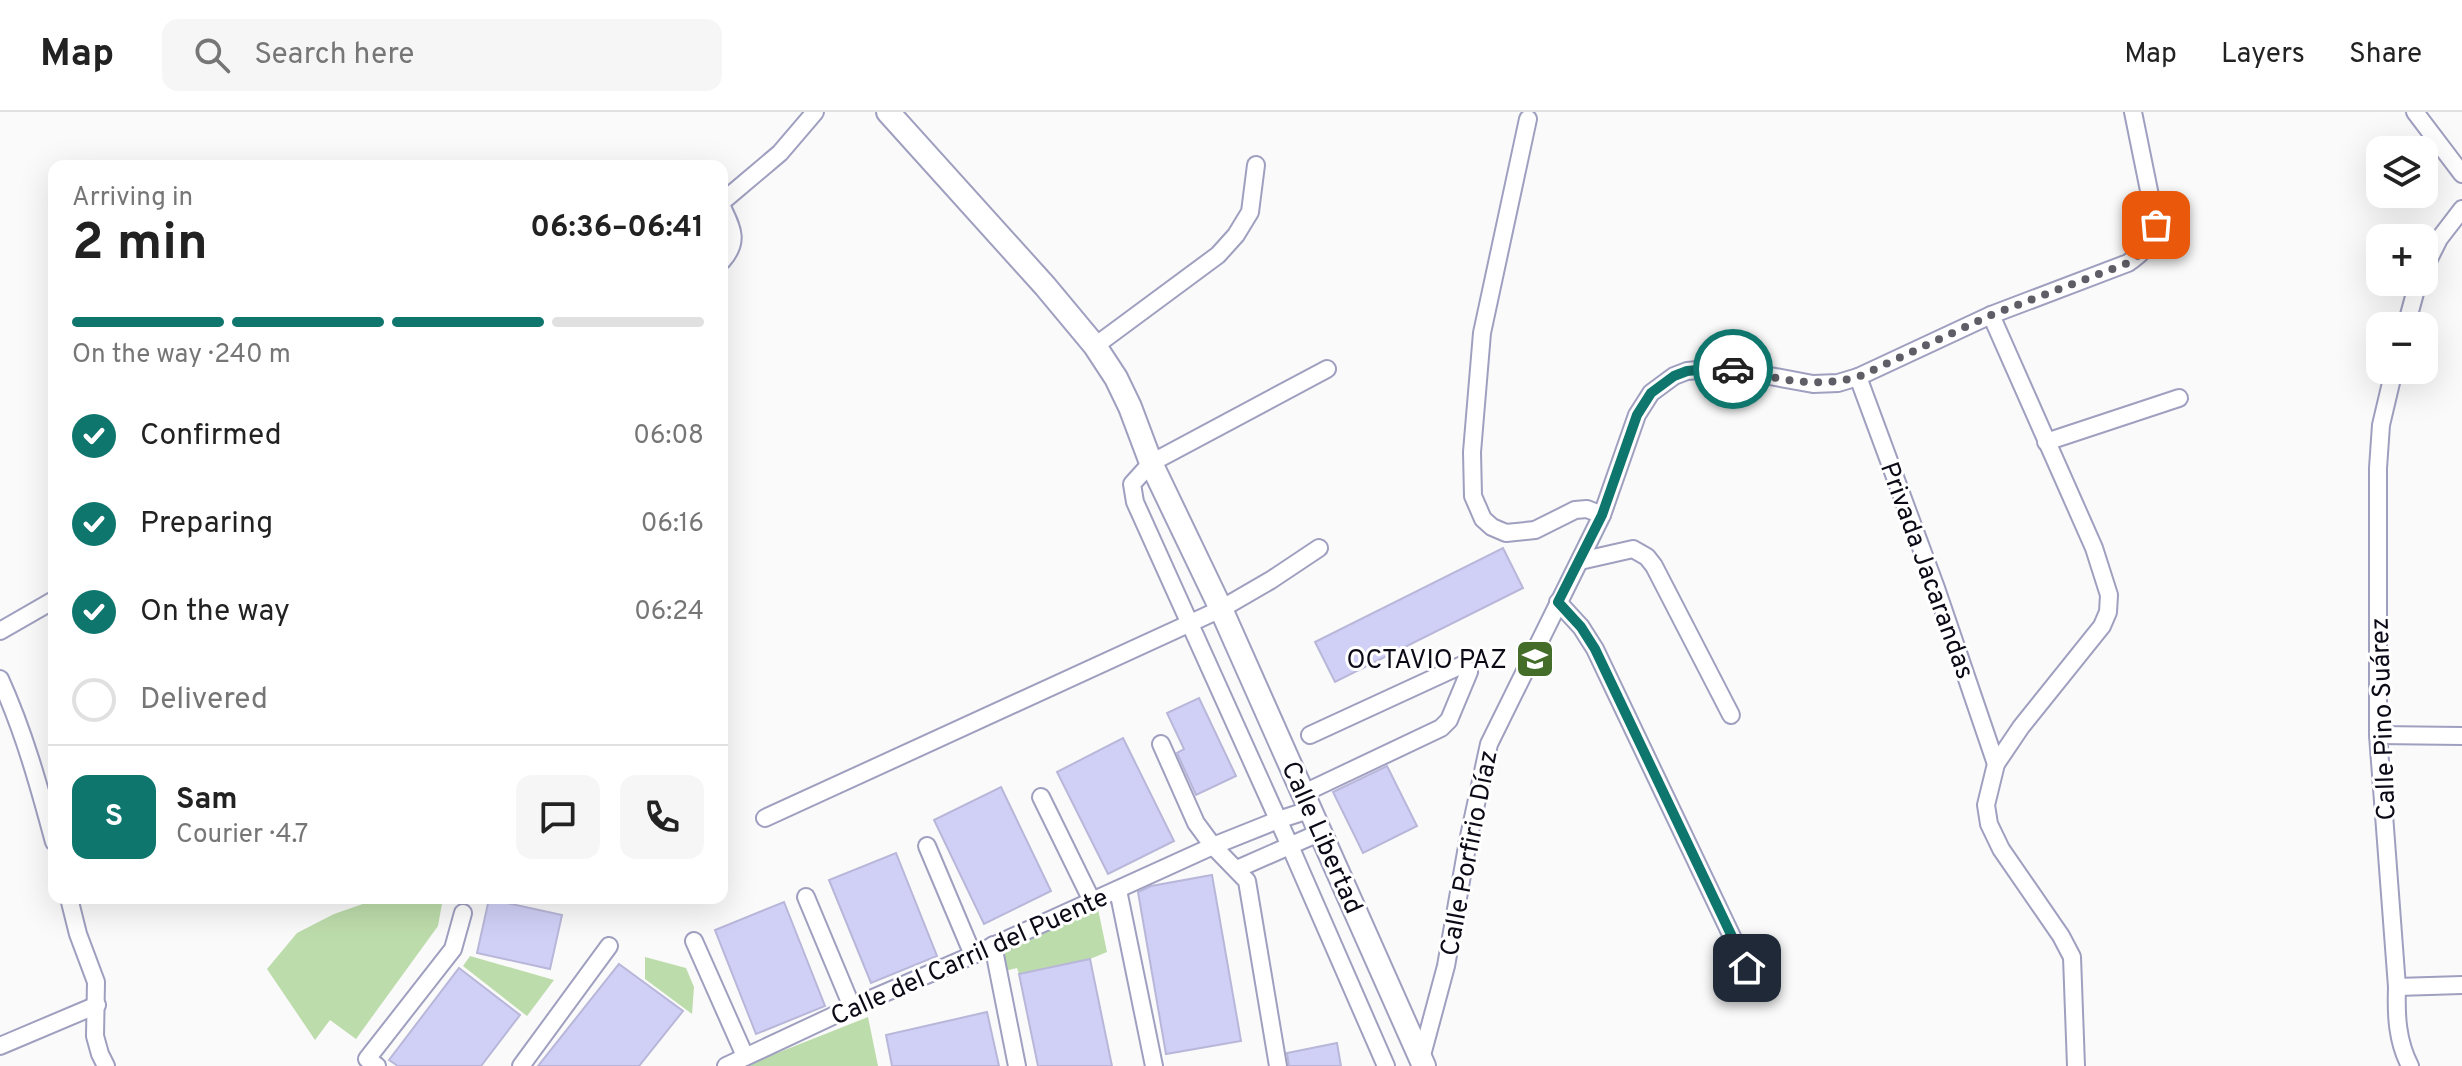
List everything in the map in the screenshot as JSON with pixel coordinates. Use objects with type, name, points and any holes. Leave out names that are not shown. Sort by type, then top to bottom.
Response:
[{"type":"main road","name":"Calle Libertad","points":[[888,112],[1045,286],[1095,346],[1116,378],[1151,463],[1308,801],[1422,1063]]},
{"type":"street","points":[[728,200],[780,153],[815,112]]},
{"type":"street","name":"Calle Porfirio Díaz","points":[[1422,1063],[1446,966],[1470,829],[1489,744],[1602,515],[1637,415],[1651,393],[1674,376],[1687,371],[1727,368],[1813,384],[1838,383],[1858,377],[1991,315],[2128,263],[2143,253],[2152,240],[2156,225],[2133,112]]},
{"type":"street","points":[[2415,112],[2462,174]]},
{"type":"street","points":[[1528,119],[1482,333],[1472,452],[1473,496],[1483,519],[1506,533],[1535,530],[1575,510],[1587,509],[1602,515]]},
{"type":"street","points":[[1095,346],[1218,255],[1236,235],[1250,212],[1256,165]]},
{"type":"street","points":[[2438,241],[2462,209]]},
{"type":"street","points":[[728,220],[733,232],[728,255]]},
{"type":"street","points":[[1991,315],[2094,548],[2109,595],[2108,612],[2102,626],[2021,727],[1996,764],[1986,805],[1989,824],[2001,849],[2072,957],[2076,1066]]},
{"type":"street","points":[[1327,369],[1151,463],[1132,484],[1135,502],[1386,1066]]},
{"type":"street","name":"Privada Jacarandas","points":[[1858,377],[1936,588],[1996,764]]},
{"type":"street","name":"Calle Pino Suárez","points":[[2391,384],[2381,425],[2378,468],[2378,735],[2397,987],[2396,1013],[2399,1037],[2410,1066]]},
{"type":"street","points":[[2046,442],[2179,398]]},
{"type":"street","points":[[765,818],[1221,609],[1319,548]]},
{"type":"street","points":[[1580,561],[1633,549],[1647,557],[1731,715]]},
{"type":"street","points":[[1558,602],[1581,627],[1595,649],[1747,968]]},
{"type":"street","points":[[0,631],[48,603]]},
{"type":"street","name":"Calle del Carril del Puente","points":[[726,1066],[1213,846],[1278,820],[1441,728],[1449,720],[1469,672],[1462,665],[1310,735]]},
{"type":"street","points":[[0,679],[20,725],[48,820]]},
{"type":"street","points":[[2378,735],[2462,736]]},
{"type":"street","points":[[1161,744],[1196,823],[1213,846],[1247,881],[1278,1066]]},
{"type":"street","points":[[1041,797],[1092,901]]},
{"type":"street","points":[[1237,869],[1321,832]]},
{"type":"street","points":[[927,846],[973,955]]},
{"type":"street","points":[[1118,890],[1154,1066]]},
{"type":"street","points":[[806,897],[852,1007]]},
{"type":"street","points":[[70,904],[96,982],[95,1036],[106,1066]]},
{"type":"street","points":[[372,1062],[453,949],[463,913]]},
{"type":"street","points":[[694,941],[745,1056]]},
{"type":"street","points":[[993,945],[1017,1066]]},
{"type":"street","points":[[521,1066],[609,946]]},
{"type":"street","points":[[2397,987],[2462,985]]},
{"type":"street","points":[[0,1046],[97,1005]]},
{"type":"green space","points":[[363,904],[442,904],[438,926],[356,1039],[330,1020],[315,1040],[267,969],[297,933],[334,914]]},
{"type":"green space","points":[[1098,909],[1107,952],[1090,959],[1019,974],[1017,968],[1005,971],[1001,951]]},
{"type":"green space","points":[[470,956],[554,980],[527,1016],[463,966]]},
{"type":"green space","points":[[645,957],[686,968],[694,987],[692,1014],[645,979]]},
{"type":"green space","points":[[868,1017],[878,1066],[744,1066]]},
{"type":"building","points":[[1503,548],[1523,588],[1335,682],[1315,642]]},
{"type":"building","points":[[1199,698],[1236,776],[1196,795],[1177,753],[1184,749],[1167,713]]},
{"type":"building","points":[[1123,738],[1174,841],[1108,874],[1057,772]]},
{"type":"building","points":[[1387,766],[1417,826],[1363,853],[1333,792]]},
{"type":"building","points":[[1001,787],[1051,891],[984,924],[934,820]]},
{"type":"building","points":[[896,853],[937,956],[871,983],[829,880]]},
{"type":"building","points":[[1212,875],[1241,1041],[1166,1054],[1138,892],[1151,886]]},
{"type":"building","points":[[784,902],[825,1006],[756,1034],[715,930]]},
{"type":"building","points":[[488,904],[512,904],[562,915],[550,969],[477,953]]},
{"type":"building","points":[[1090,959],[1112,1066],[1038,1066],[1019,974]]},
{"type":"building","points":[[619,964],[683,1011],[639,1066],[538,1066]]},
{"type":"building","points":[[459,968],[520,1015],[481,1066],[398,1066],[389,1060]]},
{"type":"building","points":[[987,1012],[999,1066],[892,1066],[886,1035]]},
{"type":"building","points":[[1337,1043],[1341,1066],[1289,1066],[1287,1053]]},
{"type":"way so far","points":[[1733,369],[1813,384],[1838,383],[1858,377],[1991,315],[2128,263],[2143,253],[2152,240],[2156,225]]},
{"type":"place","name":"OCTAVIO PAZ","points":[[1535,659]]},
{"type":"route","points":[[1733,369],[1687,371],[1674,376],[1651,393],[1637,415],[1602,515],[1558,602],[1581,627],[1595,649],[1747,968]]}]
